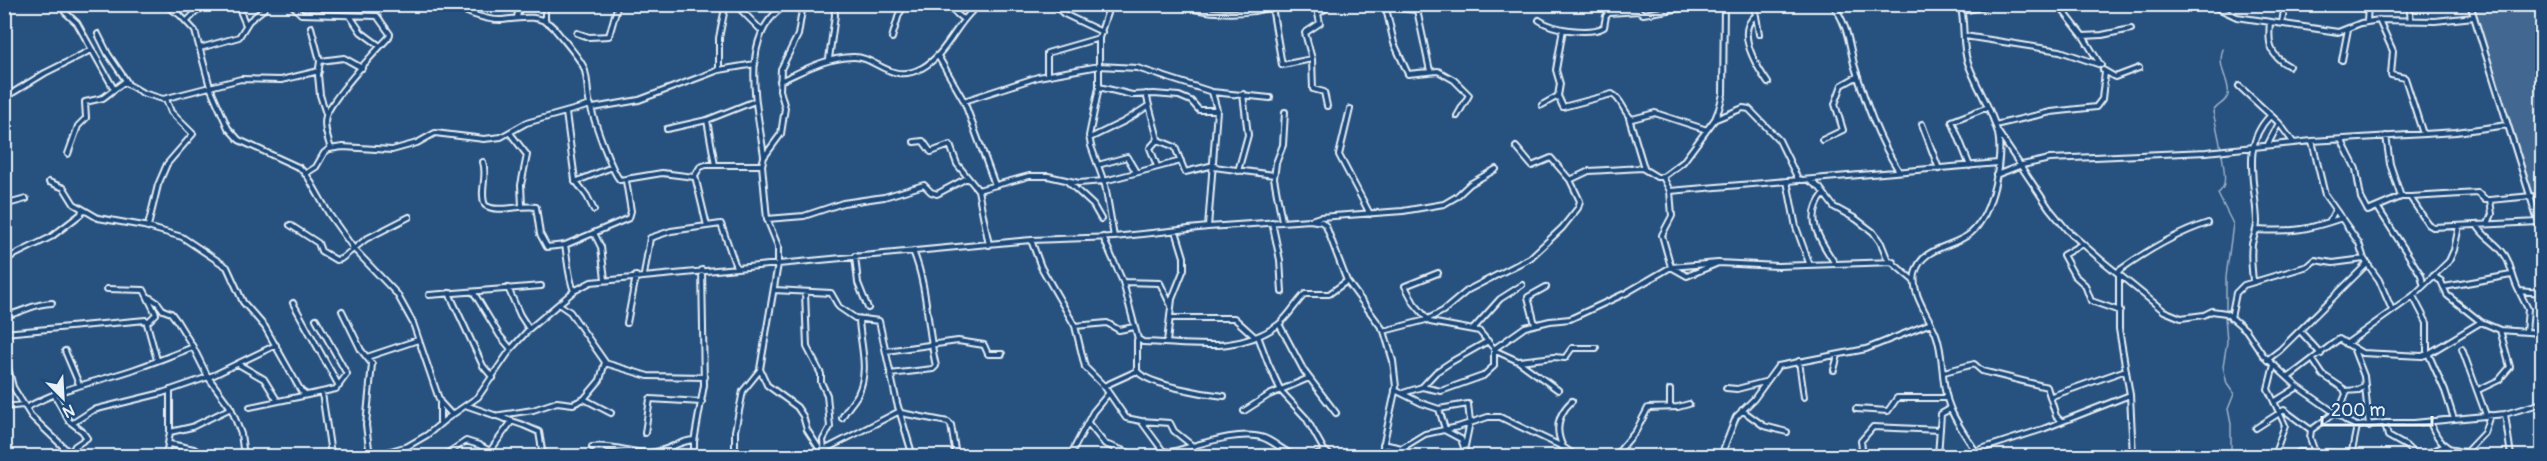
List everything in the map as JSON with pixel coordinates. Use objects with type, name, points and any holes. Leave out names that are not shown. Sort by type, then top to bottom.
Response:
[{"type":"street","points":[[164,4],[187,21],[196,34],[210,87],[232,133],[239,140],[299,168],[354,249],[397,294],[412,323],[440,402],[440,424]]},
{"type":"street","points":[[187,21],[204,4]]},
{"type":"street","points":[[244,4],[240,11],[247,25]]},
{"type":"street","points":[[517,17],[520,4]]},
{"type":"street","points":[[545,4],[545,22]]},
{"type":"street","points":[[577,33],[589,37],[609,36],[618,4]]},
{"type":"street","points":[[764,157],[755,102],[755,64],[762,31],[774,15],[788,4]]},
{"type":"street","points":[[735,456],[735,431],[743,391],[756,377],[761,366],[778,264],[778,246],[767,219],[762,165],[764,157],[780,136],[784,121],[781,69],[798,34],[803,4]]},
{"type":"street","points":[[829,59],[835,15],[834,4]]},
{"type":"street","points":[[892,38],[899,14],[906,4]]},
{"type":"street","points":[[945,4],[964,20]]},
{"type":"street","points":[[780,81],[829,59],[860,57],[881,69],[905,72],[921,68],[938,56],[964,20],[981,4]]},
{"type":"street","points":[[1053,4],[1064,14],[1101,32]]},
{"type":"street","points":[[1110,4],[1099,38],[1099,87],[1090,138],[1104,181],[1114,237]]},
{"type":"street","points":[[1171,4],[1204,12],[1240,11],[1279,4]]},
{"type":"street","points":[[1314,4],[1320,23],[1305,33],[1312,59],[1313,88],[1324,92],[1327,106]]},
{"type":"street","points":[[1318,14],[1331,4]]},
{"type":"street","points":[[1452,6],[1458,4]]},
{"type":"street","points":[[1636,4],[1639,11]]},
{"type":"street","points":[[1539,20],[1563,29],[1603,28],[1607,14],[1639,11],[1643,14],[1708,4]]},
{"type":"street","points":[[1570,180],[1588,171],[1644,168],[1657,177],[1663,177],[1683,162],[1715,119],[1723,94],[1724,4]]},
{"type":"street","points":[[1754,4],[1759,34]]},
{"type":"street","points":[[1832,4],[1844,22],[1858,76],[1884,147],[1899,171]]},
{"type":"street","points":[[1960,4],[1968,63],[1998,132],[2049,208],[2082,244],[2157,306],[2175,316],[2190,318],[2222,311],[2246,330],[2267,360],[2298,387],[2357,426],[2430,422],[2488,414],[2505,414],[2542,403]]},
{"type":"street","points":[[1962,11],[1996,4]]},
{"type":"street","points":[[1995,125],[2051,112],[2096,107],[2102,99],[2104,72],[2101,65],[2083,36],[2058,4]]},
{"type":"street","points":[[2209,4],[2228,14],[2338,32],[2379,20],[2411,21],[2474,17]]},
{"type":"street","points":[[2282,23],[2286,4]]},
{"type":"street","points":[[2367,22],[2368,4]]},
{"type":"street","points":[[2409,4],[2411,21]]},
{"type":"street","points":[[2470,4],[2532,196],[2542,234]]},
{"type":"street","points":[[292,5],[302,14],[379,18],[390,35],[326,115]]},
{"type":"street","points":[[692,8],[725,8],[737,5],[762,31]]},
{"type":"street","points":[[1430,71],[1417,10],[1385,6],[1394,43],[1408,74],[1438,71],[1469,95],[1457,116]]},
{"type":"street","points":[[459,7],[467,14],[500,20],[517,17],[545,22],[554,29],[584,67],[592,106],[612,167],[619,180],[626,181],[662,172],[682,177],[695,176]]},
{"type":"street","points":[[1272,7],[1281,63],[1284,65],[1312,59]]},
{"type":"street","points":[[719,70],[719,38],[725,8]]},
{"type":"street","points":[[200,48],[239,37],[247,25],[264,9]]},
{"type":"street","points":[[65,12],[77,22],[114,89]]},
{"type":"street","points":[[350,16],[360,31],[380,46]]},
{"type":"street","points":[[1755,16],[1749,22],[1747,32],[1756,65],[1768,83]]},
{"type":"street","points":[[2379,20],[2393,51],[2391,75],[2405,78],[2423,134]]},
{"type":"street","points":[[2270,21],[2268,37],[2271,50],[2278,61],[2289,66]]},
{"type":"street","points":[[311,27],[314,46],[320,61],[320,95],[326,115],[326,128],[331,148]]},
{"type":"street","points":[[2342,60],[2348,28]]},
{"type":"street","points":[[1563,29],[1556,70],[1560,84],[1558,96],[1561,105],[1566,107],[1612,94],[1618,98],[1629,118],[1644,168]]},
{"type":"street","points":[[2083,36],[2131,29]]},
{"type":"street","points":[[98,34],[127,83],[143,93],[166,99],[244,78],[281,80],[319,71]]},
{"type":"street","points":[[1965,36],[2060,51],[2101,65]]},
{"type":"street","points":[[1047,75],[1047,53],[1099,38]]},
{"type":"street","points":[[4,98],[45,73],[91,50]]},
{"type":"street","points":[[938,56],[964,101],[995,185]]},
{"type":"street","points":[[320,61],[344,58],[362,68]]},
{"type":"street","points":[[305,174],[316,166],[324,153],[331,148],[392,150],[417,143],[435,133],[487,139],[510,133],[526,123],[592,106],[639,100],[719,70],[755,64]]},
{"type":"street","points":[[964,101],[1047,75],[1099,66],[1137,68],[1212,92],[1270,98]]},
{"type":"street","points":[[2104,72],[2120,77],[2139,68]]},
{"type":"street","points":[[1822,140],[1843,130],[1835,104],[1842,85],[1858,76]]},
{"type":"street","points":[[68,154],[78,126],[86,118],[85,102],[102,99],[121,84],[127,83]]},
{"type":"street","points":[[2239,86],[2279,123],[2294,143]]},
{"type":"street","points":[[1099,87],[1120,94],[1179,96],[1191,101],[1199,110],[1217,110]]},
{"type":"street","points":[[1208,227],[1217,110],[1212,92]]},
{"type":"street","points":[[1146,94],[1158,140]]},
{"type":"street","points":[[1239,171],[1248,135],[1243,94]]},
{"type":"street","points":[[1542,105],[1558,96]]},
{"type":"street","points":[[148,226],[158,185],[167,164],[193,134],[171,112],[166,99]]},
{"type":"street","points":[[667,129],[707,120],[755,102]]},
{"type":"street","points":[[1090,138],[1125,121],[1148,106]]},
{"type":"street","points":[[1970,166],[1952,121],[1988,107]]},
{"type":"street","points":[[1715,119],[1743,108],[1749,109],[1779,140],[1800,180]]},
{"type":"street","points":[[1350,109],[1339,154],[1370,214]]},
{"type":"street","points":[[1282,221],[1274,175],[1283,146],[1285,112]]},
{"type":"street","points":[[566,113],[575,182],[587,196],[594,210]]},
{"type":"street","points":[[1629,118],[1634,120],[1655,113],[1707,130]]},
{"type":"street","points":[[2253,282],[2251,262],[2256,230],[2252,178],[2254,147],[2257,130],[2270,116]]},
{"type":"street","points":[[707,120],[715,165]]},
{"type":"street","points":[[2268,145],[2279,123]]},
{"type":"street","points":[[1922,124],[1939,169]]},
{"type":"street","points":[[1996,175],[2022,165],[2050,159],[2475,131],[2508,125]]},
{"type":"street","points":[[1914,281],[1919,265],[1927,254],[1963,239],[1977,227],[1987,208],[1996,175],[1998,132]]},
{"type":"street","points":[[510,133],[527,155],[522,178],[522,206]]},
{"type":"street","points":[[2386,136],[2390,164],[2401,197]]},
{"type":"street","points":[[1158,140],[1175,147],[1185,172],[1214,166],[1274,175]]},
{"type":"street","points":[[1157,166],[1150,148],[1158,140]]},
{"type":"street","points":[[2342,140],[2356,169],[2364,206],[2368,211],[2401,197],[2410,196],[2478,193],[2485,200],[2490,200],[2532,196]]},
{"type":"street","points":[[914,142],[923,141],[929,152],[950,145],[957,165],[978,190],[989,245]]},
{"type":"street","points":[[2312,141],[2325,195],[2359,243],[2392,310]]},
{"type":"street","points":[[1384,331],[1426,320],[1452,304],[1467,290],[1508,271],[1538,252],[1562,228],[1579,206],[1580,201],[1570,180],[1551,158],[1532,166],[1516,147]]},
{"type":"street","points":[[1098,165],[1127,157],[1136,172]]},
{"type":"street","points":[[978,190],[1029,176],[1048,176],[1068,181],[1104,181],[1180,161]]},
{"type":"street","points":[[483,162],[485,176],[483,200],[487,208],[522,206],[537,208],[538,225],[545,246],[565,245],[630,216],[630,200],[626,181]]},
{"type":"street","points":[[1670,191],[1810,181],[1841,175],[1998,163]]},
{"type":"street","points":[[707,226],[695,176],[702,165],[762,165]]},
{"type":"street","points":[[575,182],[612,167]]},
{"type":"street","points":[[1310,220],[1444,204],[1470,184],[1496,169]]},
{"type":"street","points":[[1663,177],[1670,191],[1672,220],[1662,235],[1671,267],[1687,276],[1718,263]]},
{"type":"street","points":[[767,219],[804,216],[843,203],[884,197],[924,185],[937,194],[968,178]]},
{"type":"street","points":[[1068,181],[1093,205],[1101,219]]},
{"type":"street","points":[[1787,181],[1796,227],[1810,264]]},
{"type":"street","points":[[1810,181],[1834,207],[1873,232],[1885,254],[1914,281],[1942,358],[1950,409],[1979,456]]},
{"type":"street","points":[[49,182],[64,188],[73,204],[102,220],[148,226],[182,237],[227,267],[243,302],[260,320],[301,391],[307,395]]},
{"type":"street","points":[[1824,194],[1814,207],[1815,224],[1835,263]]},
{"type":"street","points":[[2410,196],[2430,226],[2539,222]]},
{"type":"street","points":[[4,205],[26,199]]},
{"type":"street","points":[[2488,224],[2492,214],[2490,200]]},
{"type":"street","points":[[2378,208],[2421,275],[2423,284]]},
{"type":"street","points":[[4,260],[51,237],[82,213],[82,210]]},
{"type":"street","points":[[2329,222],[2335,210]]},
{"type":"street","points":[[290,225],[318,243],[321,252],[333,260],[340,259],[366,239],[409,217]]},
{"type":"street","points":[[2256,230],[2311,229],[2342,218]]},
{"type":"street","points":[[320,456],[331,454],[370,456],[399,450],[427,435],[452,415],[468,406],[493,378],[511,349],[530,329],[574,291],[587,283],[644,275],[1031,240],[1114,237],[1208,227],[1310,220],[1322,222],[1326,226],[1347,281],[1384,331],[1393,361],[1395,390],[1381,456]]},
{"type":"street","points":[[1272,222],[1280,260],[1282,292]]},
{"type":"street","points":[[2118,272],[2158,244],[2186,230],[2208,223]]},
{"type":"street","points":[[644,275],[650,238],[671,231],[722,224],[736,267]]},
{"type":"street","points":[[2477,225],[2482,234],[2505,254],[2511,275],[2528,309],[2526,332]]},
{"type":"street","points":[[2346,344],[2413,296],[2433,276],[2452,256],[2459,226]]},
{"type":"street","points":[[1167,342],[1172,299],[1184,269],[1184,257],[1176,231]]},
{"type":"street","points":[[594,233],[601,250],[604,279]]},
{"type":"street","points":[[1103,237],[1123,282],[1138,339],[1137,371]]},
{"type":"street","points":[[1031,240],[1041,267],[1075,326],[1085,367],[1104,386],[1126,418],[1170,423],[1174,431],[1194,447]]},
{"type":"street","points":[[2082,244],[2063,255],[2069,268],[2085,285],[2091,301],[2120,311]]},
{"type":"street","points":[[565,245],[569,264],[568,277],[574,291]]},
{"type":"street","points":[[890,374],[936,368],[930,344],[921,277],[913,251]]},
{"type":"street","points":[[855,256],[858,283],[868,308]]},
{"type":"street","points":[[2231,319],[2236,293],[2244,285],[2308,266],[2315,260],[2333,263],[2366,261]]},
{"type":"street","points":[[2267,360],[2300,331],[2366,261]]},
{"type":"street","points":[[1494,349],[1525,327],[1570,319],[1626,293],[1671,267],[1718,263],[1778,266],[1893,262]]},
{"type":"street","points":[[694,456],[694,440],[705,377],[702,270]]},
{"type":"street","points":[[2118,272],[2120,329],[2130,395],[2133,456]]},
{"type":"street","points":[[1438,273],[1405,286],[1426,320],[1483,333],[1494,349],[1518,361],[1558,390]]},
{"type":"street","points":[[2444,287],[2511,275]]},
{"type":"street","points":[[627,323],[636,276]]},
{"type":"street","points":[[2433,276],[2441,281],[2447,295],[2481,322],[2500,330],[2541,333]]},
{"type":"street","points":[[1138,339],[1143,342],[1167,342],[1208,347],[1230,344],[1257,336],[1278,324],[1305,294],[1324,296],[1347,281]]},
{"type":"street","points":[[1123,282],[1160,283],[1171,307]]},
{"type":"street","points":[[1473,329],[1500,299],[1522,285]]},
{"type":"street","points":[[429,294],[541,286]]},
{"type":"street","points":[[1535,324],[1528,297],[1546,286]]},
{"type":"street","points":[[508,288],[520,315],[530,329]]},
{"type":"street","points":[[107,289],[117,291],[142,289],[159,303],[163,310],[171,313],[193,347],[208,377],[231,408],[241,434],[244,456]]},
{"type":"street","points":[[774,290],[832,293],[839,307],[859,319],[879,321],[900,412],[910,447],[916,456]]},
{"type":"street","points":[[2519,291],[2542,293]]},
{"type":"street","points":[[474,292],[500,336],[511,349]]},
{"type":"street","points":[[805,292],[807,347],[821,374],[821,382],[827,394],[830,427],[823,440],[823,453]]},
{"type":"street","points":[[449,293],[483,366],[493,378]]},
{"type":"street","points":[[2413,296],[2427,323],[2428,354],[2445,391],[2454,418]]},
{"type":"street","points":[[4,333],[68,329],[133,320],[148,322],[156,315],[149,297]]},
{"type":"street","points":[[4,316],[15,314],[33,305],[52,303]]},
{"type":"street","points":[[293,303],[339,386]]},
{"type":"street","points":[[560,305],[570,312],[605,363],[648,376],[705,377]]},
{"type":"street","points":[[342,311],[372,364],[366,425],[370,456]]},
{"type":"street","points":[[1171,318],[1234,318],[1257,336],[1281,391],[1306,418],[1329,455]]},
{"type":"street","points":[[842,418],[858,393],[864,371],[864,347],[859,319]]},
{"type":"street","points":[[250,406],[322,393],[339,386],[347,374],[316,320]]},
{"type":"street","points":[[148,322],[157,360]]},
{"type":"street","points":[[2289,377],[2338,339],[2354,350],[2370,354],[2428,354],[2481,322]]},
{"type":"street","points":[[1075,326],[1107,323],[1119,330],[1134,327]]},
{"type":"street","points":[[1721,456],[1732,425],[1778,366],[1866,349],[1930,323]]},
{"type":"street","points":[[1278,324],[1309,378],[1336,413]]},
{"type":"street","points":[[2478,390],[2499,380],[2510,367],[2500,330]]},
{"type":"street","points":[[2300,331],[2321,354]]},
{"type":"street","points":[[367,357],[418,340]]},
{"type":"street","points":[[1403,393],[1422,387],[1436,372],[1488,341]]},
{"type":"street","points":[[886,351],[930,344],[967,342],[986,346],[990,354],[1002,354]]},
{"type":"street","points":[[73,423],[93,410],[170,390],[208,377],[276,345]]},
{"type":"street","points":[[4,407],[25,407],[79,384],[130,370],[193,347]]},
{"type":"street","points":[[1518,361],[1565,358],[1572,348],[1596,348]]},
{"type":"street","points":[[1422,387],[1438,392],[1483,376],[1494,366],[1494,349]]},
{"type":"street","points":[[2385,423],[2389,437],[2418,456],[2443,447],[2466,454],[2484,433],[2488,414],[2463,349]]},
{"type":"street","points":[[2354,350],[2364,375],[2369,426]]},
{"type":"street","points":[[65,351],[79,384]]},
{"type":"street","points":[[4,352],[14,387],[25,407],[37,423],[72,455],[75,446],[87,439],[84,433],[69,421],[54,394]]},
{"type":"street","points":[[1834,369],[1838,355]]},
{"type":"street","points":[[2313,360],[2328,380],[2345,391],[2359,390],[2365,385]]},
{"type":"street","points":[[1799,361],[1804,397]]},
{"type":"street","points":[[494,416],[533,410],[557,402],[573,404],[585,399],[600,380],[605,363]]},
{"type":"street","points":[[237,364],[264,379],[277,400]]},
{"type":"street","points":[[1944,372],[1974,364],[1982,370],[2047,387],[2052,396],[2056,416],[2061,421]]},
{"type":"street","points":[[2274,365],[2268,389],[2284,422],[2284,429],[2274,456]]},
{"type":"street","points":[[761,366],[766,383],[794,404],[803,416],[809,433],[823,453]]},
{"type":"street","points":[[2052,396],[2126,370]]},
{"type":"street","points":[[1104,386],[1137,371]]},
{"type":"street","points":[[1137,371],[1144,377],[1187,390],[1224,396]]},
{"type":"street","points":[[1244,411],[1269,395],[1309,378]]},
{"type":"street","points":[[1726,388],[1737,389],[1765,382]]},
{"type":"street","points":[[2274,402],[2298,387]]},
{"type":"street","points":[[166,456],[170,444],[170,390]]},
{"type":"street","points":[[1395,390],[1439,409],[1468,404],[1470,422],[1465,446],[1467,456]]},
{"type":"street","points":[[1670,390],[1670,407]]},
{"type":"street","points":[[2315,452],[2310,438],[2311,430],[2344,404],[2345,391]]},
{"type":"street","points":[[322,393],[331,454]]},
{"type":"street","points":[[1070,456],[1096,406],[1109,393]]},
{"type":"street","points":[[1975,451],[2130,395]]},
{"type":"street","points":[[1856,409],[1888,411],[1897,398],[1947,398]]},
{"type":"street","points":[[585,399],[610,413]]},
{"type":"street","points":[[645,433],[649,421],[650,399],[702,402]]},
{"type":"street","points":[[1562,456],[1564,449],[1558,424],[1559,417],[1572,401]]},
{"type":"street","points":[[440,402],[452,415]]},
{"type":"street","points":[[1615,456],[1636,431],[1646,409],[1653,406],[1670,407],[1689,404]]},
{"type":"street","points":[[468,406],[512,421],[540,434],[543,456]]},
{"type":"street","points":[[170,432],[202,423],[231,408]]},
{"type":"street","points":[[1439,409],[1444,429],[1458,436],[1465,446]]},
{"type":"street","points":[[1938,456],[1941,414],[1950,409]]},
{"type":"street","points":[[1742,410],[1764,426],[1787,432]]},
{"type":"street","points":[[2256,428],[2279,412],[2286,410],[2311,430]]},
{"type":"street","points":[[823,453],[900,412],[948,422],[951,425],[956,456]]},
{"type":"street","points":[[2505,414],[2511,456]]},
{"type":"street","points":[[1383,444],[1402,448],[1421,435],[1488,417],[1506,418],[1576,456]]},
{"type":"street","points":[[490,451],[512,421]]},
{"type":"street","points":[[1141,421],[1163,455],[1251,436],[1266,439],[1296,456]]},
{"type":"street","points":[[2430,422],[2446,456]]},
{"type":"street","points":[[1088,423],[1105,444],[1138,456]]},
{"type":"street","points":[[2294,456],[2299,452],[2351,454],[2357,426]]},
{"type":"street","points":[[1863,456],[1861,441],[1873,427],[1940,430]]},
{"type":"street","points":[[592,447],[650,453],[667,451],[682,442],[694,440]]},
{"type":"street","points":[[442,456],[466,441],[499,456]]},
{"type":"street","points":[[170,444],[194,449],[204,456]]},
{"type":"street","points":[[1402,448],[1406,456]]},
{"type":"street","points":[[1113,456],[1116,449]]},
{"type":"street","points":[[398,456],[399,450]]},
{"type":"street","points":[[1312,456],[1321,452],[1329,455]]},
{"type":"shaded area","points":[[2473,5],[2542,5],[2542,223],[2477,17]]},
{"type":"waterway","points":[[2223,49],[2221,62],[2228,85],[2228,95],[2213,112],[2224,173],[2223,187],[2218,194],[2233,224],[2226,277],[2226,311]]},
{"type":"waterway","points":[[2225,316],[2227,342],[2223,366],[2227,384],[2234,394],[2228,409],[2231,424],[2231,456]]}]
